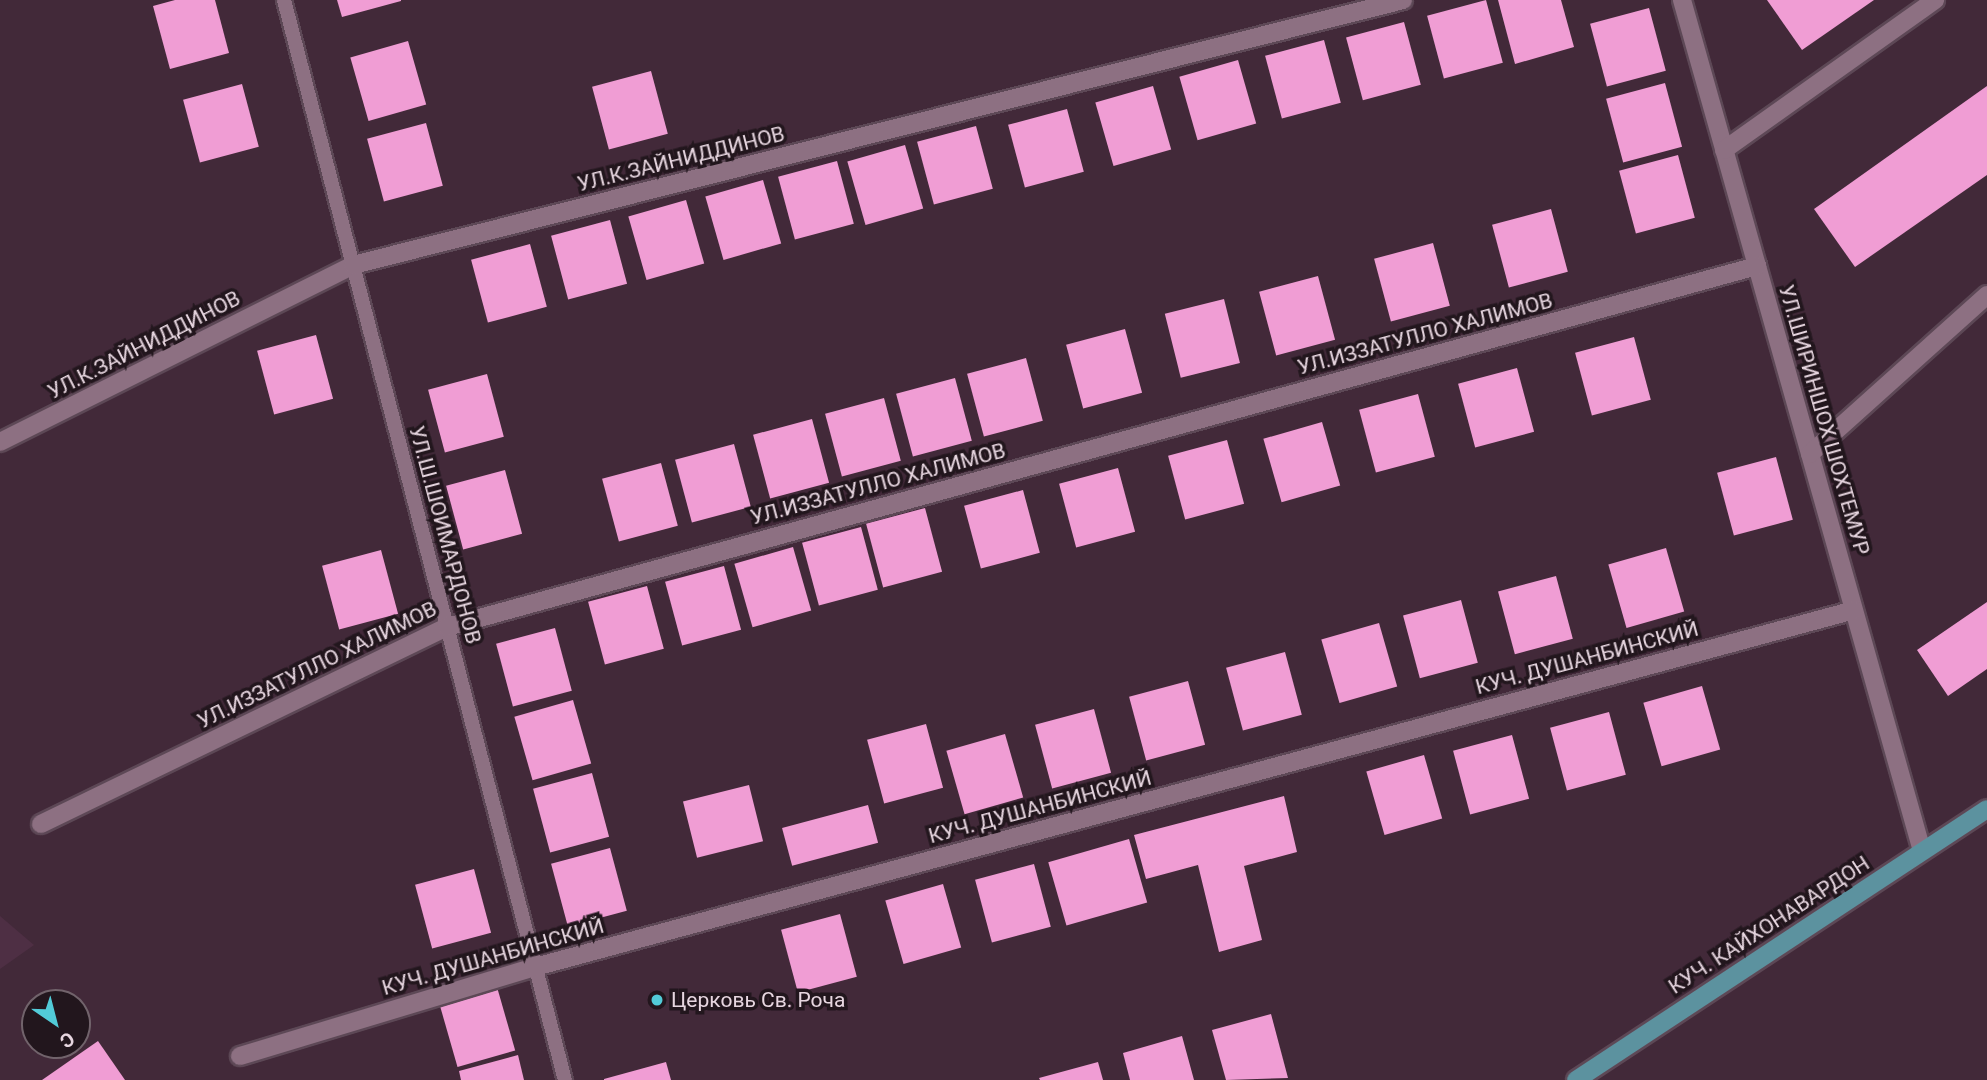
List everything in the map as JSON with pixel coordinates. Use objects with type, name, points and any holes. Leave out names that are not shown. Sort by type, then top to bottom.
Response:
[{"type":"main road","name":"КУЧ. КАЙХОНАВАРДОН","points":[[1576,1080],[1987,809]]},
{"type":"street","name":"УЛ.К.ЗАЙНИДДИНОВ","points":[[0,442],[353,265],[1403,0]]},
{"type":"street","name":"УЛ.ШИРИНШОХ ШОХТЕМУР","points":[[1682,0],[1922,851]]},
{"type":"street","points":[[1724,150],[1935,0]]},
{"type":"street","name":"УЛ.ИЗЗАТУЛЛО ХАЛИМОВ","points":[[41,824],[447,627],[1757,266]]},
{"type":"street","points":[[1810,454],[1987,295]]},
{"type":"street","name":"КУЧ. ДУШАНБИНСКИЙ","points":[[240,1056],[535,967],[1854,610]]},
{"type":"lane","name":"УЛ.Ш.ШОИМАРДОНОВ","points":[[284,0],[565,1080]]},
{"type":"shaded area","points":[[0,916],[34,945],[0,969]]},
{"type":"building","points":[[175,0],[215,0],[229,53],[170,69],[153,6]]},
{"type":"building","points":[[337,0],[401,0],[401,1],[342,17]]},
{"type":"building","points":[[1486,0],[1503,63],[1444,79],[1427,16]]},
{"type":"building","points":[[1498,0],[1561,0],[1574,47],[1515,64]]},
{"type":"building","points":[[1767,0],[1874,0],[1802,50]]},
{"type":"building","points":[[1649,8],[1666,71],[1607,87],[1590,24]]},
{"type":"building","points":[[1404,22],[1421,85],[1363,100],[1346,38]]},
{"type":"building","points":[[1324,40],[1341,103],[1282,119],[1265,56]]},
{"type":"building","points":[[408,41],[426,104],[369,121],[350,58]]},
{"type":"building","points":[[1238,60],[1256,123],[1198,140],[1179,77]]},
{"type":"building","points":[[651,71],[668,134],[609,150],[592,87]]},
{"type":"building","points":[[1665,83],[1682,147],[1623,163],[1606,99]]},
{"type":"building","points":[[242,84],[259,147],[200,163],[183,100]]},
{"type":"building","points":[[1153,86],[1171,149],[1114,166],[1095,103]]},
{"type":"building","points":[[1987,86],[1987,175],[1855,267],[1814,209]]},
{"type":"building","points":[[1067,109],[1084,172],[1025,188],[1008,125]]},
{"type":"building","points":[[426,123],[443,186],[384,202],[367,139]]},
{"type":"building","points":[[976,126],[993,189],[934,205],[917,142]]},
{"type":"building","points":[[905,145],[923,208],[866,225],[847,162]]},
{"type":"building","points":[[1678,155],[1695,218],[1636,234],[1619,171]]},
{"type":"building","points":[[837,161],[854,224],[795,240],[778,177]]},
{"type":"building","points":[[763,180],[781,243],[724,260],[705,197]]},
{"type":"building","points":[[686,200],[704,263],[647,280],[628,217]]},
{"type":"building","points":[[1551,209],[1568,272],[1509,288],[1492,225]]},
{"type":"building","points":[[610,220],[627,284],[568,300],[551,236]]},
{"type":"building","points":[[1433,243],[1450,306],[1391,322],[1374,259]]},
{"type":"building","points":[[530,244],[547,307],[488,323],[471,260]]},
{"type":"building","points":[[1318,276],[1335,340],[1276,356],[1259,292]]},
{"type":"building","points":[[1224,299],[1240,363],[1181,378],[1165,314]]},
{"type":"building","points":[[1125,329],[1142,393],[1083,409],[1066,345]]},
{"type":"building","points":[[316,335],[333,399],[274,415],[257,351]]},
{"type":"building","points":[[1634,337],[1651,400],[1592,416],[1575,353]]},
{"type":"building","points":[[1026,358],[1043,421],[984,437],[967,374]]},
{"type":"building","points":[[1517,368],[1534,432],[1475,448],[1458,384]]},
{"type":"building","points":[[487,374],[504,437],[445,453],[428,390]]},
{"type":"building","points":[[955,378],[972,441],[913,457],[896,394]]},
{"type":"building","points":[[1418,394],[1435,457],[1376,473],[1359,410]]},
{"type":"building","points":[[884,398],[901,461],[842,477],[825,414]]},
{"type":"building","points":[[812,419],[829,483],[770,499],[753,435]]},
{"type":"building","points":[[1322,422],[1340,485],[1282,502],[1263,439]]},
{"type":"building","points":[[1227,440],[1244,504],[1185,520],[1168,456]]},
{"type":"building","points":[[734,444],[751,507],[692,523],[675,460]]},
{"type":"building","points":[[1776,457],[1793,520],[1734,536],[1717,473]]},
{"type":"building","points":[[661,463],[678,526],[619,542],[602,479]]},
{"type":"building","points":[[1118,468],[1135,532],[1076,548],[1059,484]]},
{"type":"building","points":[[505,470],[522,534],[463,550],[446,486]]},
{"type":"building","points":[[1023,490],[1040,553],[981,569],[964,506]]},
{"type":"building","points":[[925,508],[942,572],[883,588],[866,524]]},
{"type":"building","points":[[861,527],[878,590],[819,606],[802,543]]},
{"type":"building","points":[[793,547],[811,610],[753,627],[734,564]]},
{"type":"building","points":[[1666,548],[1684,611],[1627,628],[1608,565]]},
{"type":"building","points":[[381,550],[398,614],[339,630],[322,566]]},
{"type":"building","points":[[724,566],[741,630],[682,646],[665,582]]},
{"type":"building","points":[[1556,576],[1573,639],[1515,654],[1498,592]]},
{"type":"building","points":[[647,586],[664,649],[605,665],[588,602]]},
{"type":"building","points":[[1461,600],[1478,663],[1420,678],[1403,616]]},
{"type":"building","points":[[1987,602],[1987,669],[1948,696],[1917,650]]},
{"type":"building","points":[[1379,623],[1397,686],[1340,703],[1321,640]]},
{"type":"building","points":[[555,628],[572,691],[513,707],[496,644]]},
{"type":"building","points":[[1285,652],[1302,715],[1243,731],[1226,668]]},
{"type":"building","points":[[1188,681],[1205,745],[1146,761],[1129,697]]},
{"type":"building","points":[[1702,686],[1720,749],[1662,766],[1643,703]]},
{"type":"building","points":[[573,700],[591,763],[533,780],[514,717]]},
{"type":"building","points":[[1094,709],[1111,773],[1052,789],[1035,725]]},
{"type":"building","points":[[1609,712],[1626,775],[1567,791],[1550,728]]},
{"type":"building","points":[[926,724],[943,788],[884,804],[867,740]]},
{"type":"building","points":[[1005,734],[1023,797],[965,814],[946,751]]},
{"type":"building","points":[[1512,735],[1529,799],[1470,815],[1453,751]]},
{"type":"building","points":[[1424,755],[1442,818],[1385,835],[1366,772]]},
{"type":"building","points":[[592,773],[609,837],[550,853],[533,789]]},
{"type":"building","points":[[749,785],[763,841],[697,858],[683,801]]},
{"type":"building","points":[[1284,796],[1297,852],[1244,866],[1262,940],[1219,952],[1198,865],[1146,879],[1134,835]]},
{"type":"building","points":[[868,805],[878,843],[792,866],[782,828]]},
{"type":"building","points":[[1129,839],[1147,902],[1066,926],[1048,862]]},
{"type":"building","points":[[610,848],[627,911],[568,927],[551,864]]},
{"type":"building","points":[[1034,864],[1051,927],[992,943],[975,880]]},
{"type":"building","points":[[474,869],[491,933],[432,949],[415,885]]},
{"type":"building","points":[[943,884],[961,947],[904,964],[885,901]]},
{"type":"building","points":[[840,914],[857,977],[798,993],[781,930]]},
{"type":"building","points":[[497,987],[515,1050],[458,1067],[439,1004]]},
{"type":"building","points":[[1271,1014],[1288,1078],[1226,1080],[1212,1030]]},
{"type":"building","points":[[1182,1036],[1194,1080],[1130,1080],[1123,1053]]},
{"type":"building","points":[[98,1041],[125,1080],[42,1080],[72,1059],[91,1059],[91,1046]]},
{"type":"building","points":[[518,1055],[524,1080],[461,1080],[459,1071]]},
{"type":"building","points":[[666,1062],[671,1080],[604,1080],[604,1079]]},
{"type":"building","points":[[1098,1062],[1103,1080],[1039,1078]]},
{"type":"place","name":"Церковь Св. Роча","points":[[657,1000]]}]
